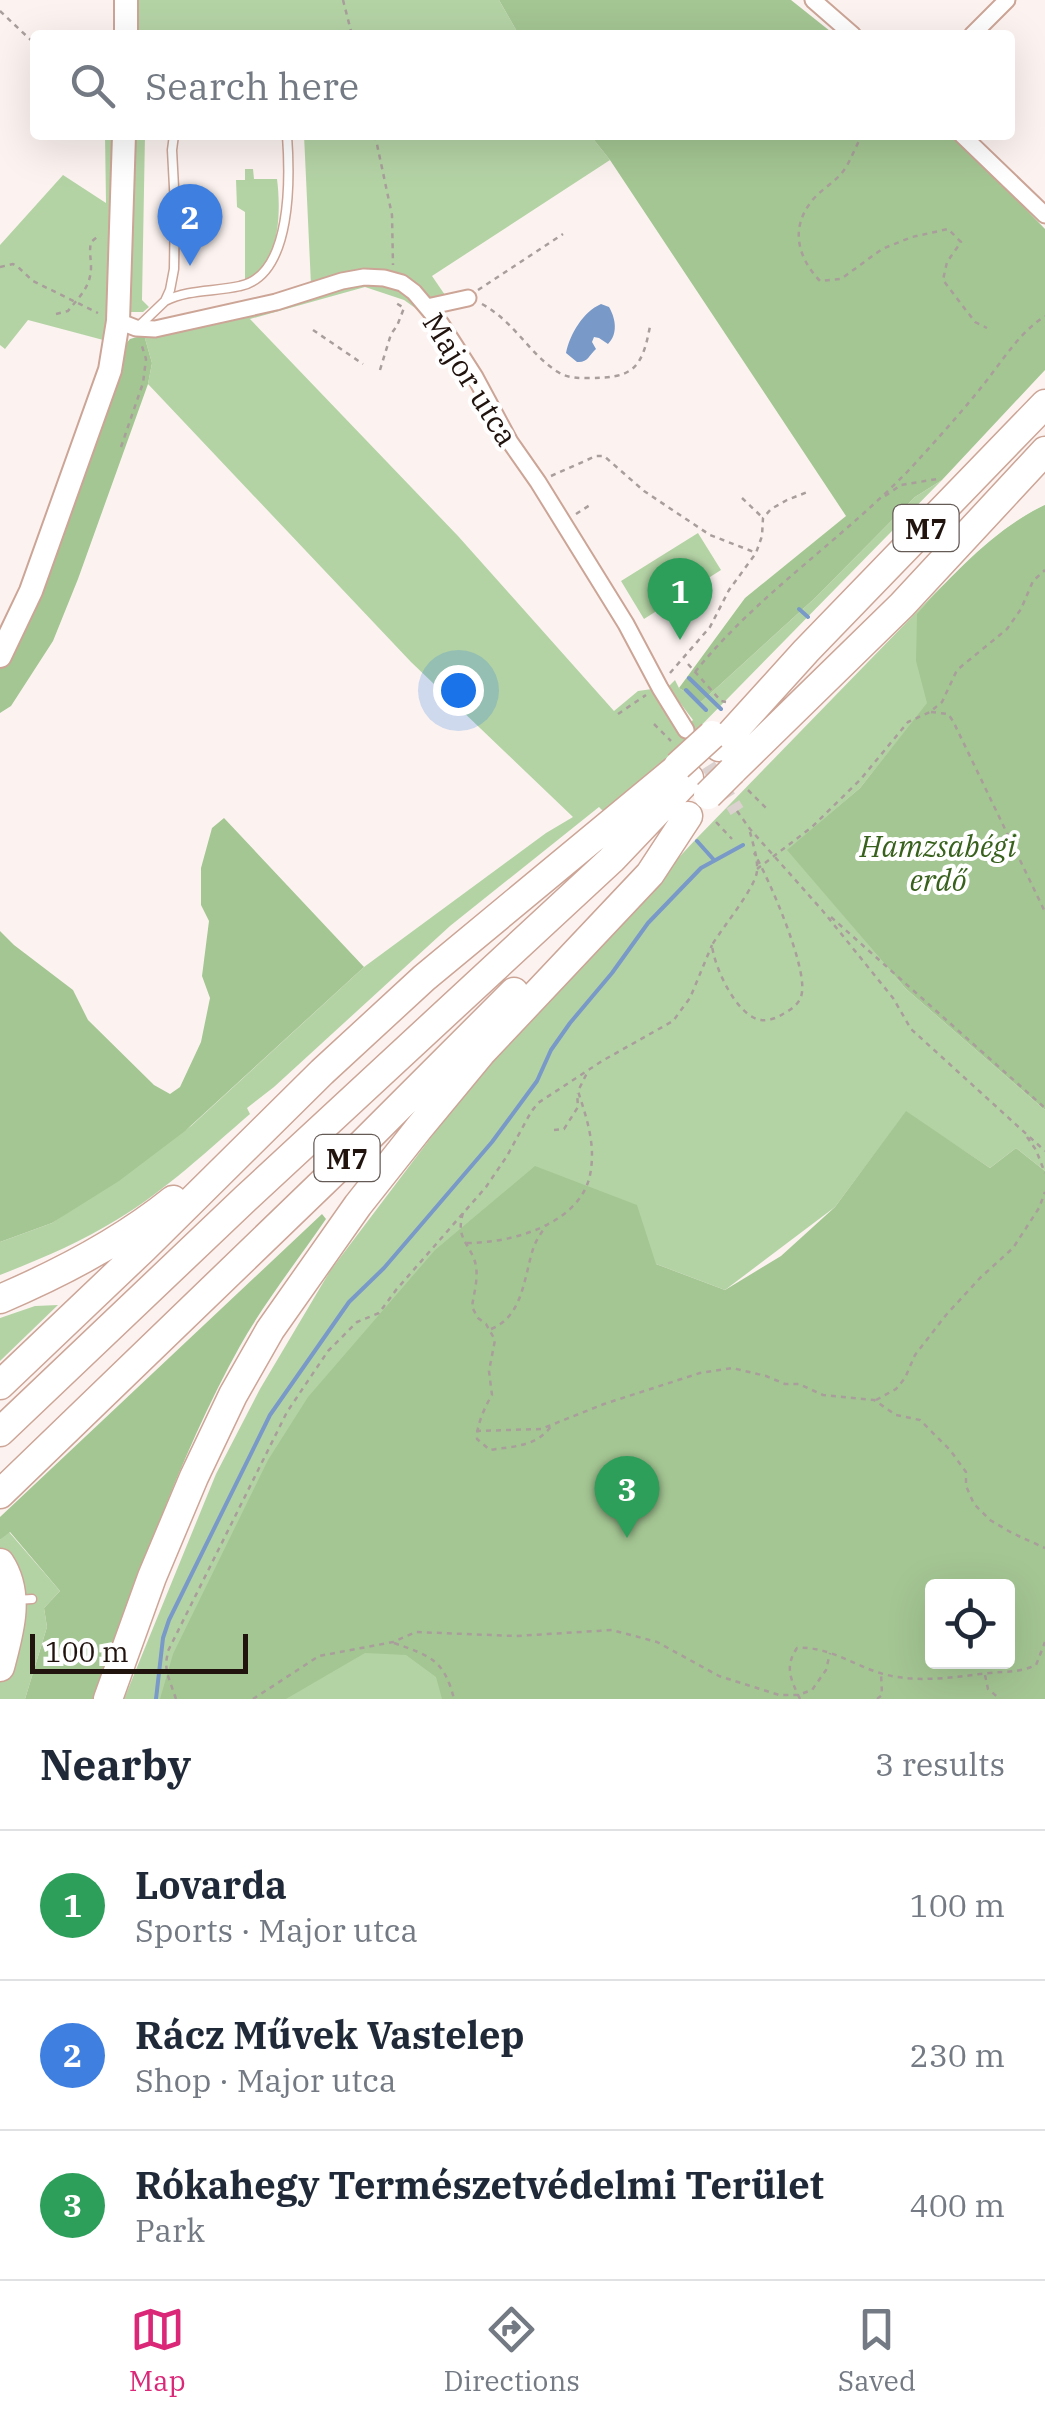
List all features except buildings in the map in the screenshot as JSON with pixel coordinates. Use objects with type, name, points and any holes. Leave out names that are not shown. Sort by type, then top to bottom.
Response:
[{"type":"highway","name":"M7","points":[[0,1494],[342,1164],[692,786],[806,651],[1045,404]]},
{"type":"highway","name":"M7","points":[[719,755],[902,605],[1045,451]]},
{"type":"highway","points":[[108,1699],[194,1476],[270,1330],[358,1205],[419,1128],[482,1053],[650,874],[692,786],[719,755]]},
{"type":"highway","name":"M7","points":[[0,1432],[692,786]]},
{"type":"highway","points":[[0,1299],[54,1276],[166,1206],[424,978],[647,795],[692,786]]},
{"type":"highway","points":[[0,1385],[322,1072]]},
{"type":"highway","points":[[0,1563],[22,1600],[12,1613],[0,1666]]},
{"type":"main road","points":[[126,0],[126,30]]},
{"type":"main road","points":[[0,656],[31,591],[102,395],[115,346],[127,324],[124,140]]},
{"type":"street","points":[[813,0],[846,30]]},
{"type":"street","points":[[977,30],[1007,0]]},
{"type":"street","points":[[967,140],[1045,215]]},
{"type":"street","points":[[127,324],[155,329],[276,302],[353,279],[384,278],[396,282]]},
{"type":"street","name":"Major utca","points":[[396,282],[414,292],[440,324],[626,624],[660,688],[719,755]]},
{"type":"street","points":[[427,308],[468,298]]},
{"type":"lane","points":[[165,301],[174,268],[173,140]]},
{"type":"lane","points":[[127,324],[165,301],[189,292],[244,286],[268,267],[283,234],[287,140]]},
{"type":"path","points":[[343,0],[351,30]]},
{"type":"path","points":[[0,11],[30,39]]},
{"type":"path","points":[[376,140],[392,215],[396,282]]},
{"type":"path","points":[[859,140],[843,172],[811,202],[798,226],[798,248],[806,266],[820,281],[842,279],[882,249],[948,229],[961,242],[947,262],[943,280],[975,322],[987,328]]},
{"type":"path","points":[[563,234],[468,298],[495,312],[555,371],[574,378],[624,376],[639,360],[650,326]]},
{"type":"path","points":[[56,314],[68,311],[82,297],[92,264],[91,242],[97,238]]},
{"type":"path","points":[[0,267],[13,264],[33,280],[74,302],[127,324]]},
{"type":"path","points":[[380,370],[390,334],[404,308],[396,303]]},
{"type":"path","points":[[876,502],[961,413],[1028,327],[1045,316]]},
{"type":"path","points":[[314,330],[363,364]]},
{"type":"path","points":[[121,447],[143,383],[146,359]]},
{"type":"path","points":[[549,477],[604,456],[644,491],[710,535],[756,553]]},
{"type":"path","points":[[695,672],[776,587],[876,502],[900,485],[938,479]]},
{"type":"path","points":[[670,673],[710,627],[729,590],[756,553],[763,518],[787,500],[810,491]]},
{"type":"path","points":[[742,498],[763,518]]},
{"type":"path","points":[[176,1699],[166,1673],[168,1651],[286,1412],[328,1351],[357,1322],[380,1313],[496,1174],[538,1103],[602,1061],[674,1022],[690,998],[712,945],[754,882],[759,867],[812,826],[860,780],[908,722],[942,702],[957,670],[1007,629],[1021,610],[1033,582],[1045,570]]},
{"type":"path","points":[[688,664],[726,702]]},
{"type":"path","points":[[618,714],[660,688]]},
{"type":"path","points":[[930,712],[948,714],[953,720],[1045,912]]},
{"type":"path","points":[[654,724],[692,786],[732,838]]},
{"type":"path","points":[[719,755],[766,808]]},
{"type":"path","points":[[737,811],[894,998],[911,1029],[1045,1151]]},
{"type":"path","points":[[712,945],[718,968],[732,994],[751,1016],[761,1020],[775,1018],[800,1000],[801,974],[791,938],[759,867],[750,830]]},
{"type":"path","points":[[822,910],[1045,1108]]},
{"type":"path","points":[[464,1243],[492,1243],[547,1224],[561,1218],[579,1200],[592,1171],[590,1134],[578,1092],[587,1072]]},
{"type":"path","points":[[554,1130],[564,1129],[578,1107],[577,1092]]},
{"type":"path","points":[[1024,1132],[1045,1173]]},
{"type":"path","points":[[874,1400],[896,1390],[915,1355],[946,1315],[1013,1248],[1045,1192]]},
{"type":"path","points":[[463,1212],[460,1223],[464,1243],[476,1262],[478,1288],[472,1307],[495,1340],[488,1371],[492,1395],[484,1406],[477,1439],[490,1450],[530,1444],[545,1436],[553,1424]]},
{"type":"path","points":[[490,1330],[512,1313],[535,1244],[547,1224]]},
{"type":"path","points":[[476,1431],[542,1429],[700,1373],[732,1368],[785,1384],[799,1384],[823,1395],[874,1400],[896,1415],[920,1420],[966,1472],[966,1486],[974,1504],[990,1520],[1045,1548]]},
{"type":"path","points":[[253,1699],[320,1656],[393,1642],[416,1632],[516,1636],[612,1630],[657,1642],[719,1676],[778,1696],[799,1697],[812,1690],[826,1670],[830,1652]]},
{"type":"path","points":[[393,1642],[432,1656],[450,1682],[454,1699]]},
{"type":"path","points":[[799,1697],[789,1676],[790,1659],[797,1648],[811,1647],[881,1673],[926,1680],[1019,1672],[1036,1665],[1045,1642]]},
{"type":"path","points":[[877,1699],[882,1695],[881,1673]]},
{"type":"path","points":[[984,1673],[988,1689],[1000,1699]]},
{"type":"green space","points":[[134,0],[499,0],[516,30],[133,30]]},
{"type":"green space","points":[[499,0],[791,0],[829,30],[516,30]]},
{"type":"green space","points":[[105,140],[118,140],[107,341],[28,320],[5,349],[0,345],[0,245],[63,175],[106,203]]},
{"type":"green space","points":[[132,140],[145,140],[142,300],[149,307],[143,312],[131,312]]},
{"type":"green space","points":[[304,140],[594,140],[610,160],[432,276],[445,295],[434,300],[410,281],[311,285]]},
{"type":"green space","points":[[594,140],[959,140],[1045,229],[1045,370],[942,480],[915,497],[815,598],[701,702],[679,688],[745,598],[846,516]]},
{"type":"green space","points":[[245,169],[253,169],[254,179],[277,179],[279,206],[272,251],[257,273],[245,280],[245,212],[237,207],[236,180],[245,180]]},
{"type":"green space","points":[[376,281],[401,290],[418,310],[404,300],[365,287],[250,319],[458,536],[614,711],[638,691],[652,689],[679,734],[693,720],[668,687],[675,680],[679,688],[701,702],[815,598],[915,497],[942,480],[680,747],[604,812],[599,807],[450,926],[247,1108],[250,1114],[186,1169],[104,1227],[0,1275],[0,1242],[52,1223],[191,1126],[364,967],[573,817],[411,662],[148,384],[152,363],[144,335]]},
{"type":"green space","points":[[144,335],[152,363],[148,384],[78,579],[53,641],[11,706],[0,713],[0,668],[14,643],[123,347],[130,339]]},
{"type":"green space","points":[[1045,505],[928,703],[860,788],[788,850],[906,989],[1045,1110],[1045,1171],[1016,1148],[990,1168],[906,1112],[835,1207],[725,1290],[656,1264],[435,1250],[990,1520],[1008,1579],[925,1579],[925,1669],[1015,1669],[1015,1601],[1045,1699],[124,1699],[216,1474],[260,1389],[330,1271],[457,1103],[696,839],[935,593],[1014,523]]},
{"type":"green space","name":"Hamzsabégi erdő","points":[[1045,505],[1045,1110],[906,989],[787,850],[860,788],[927,703],[916,661],[917,614],[992,539]]},
{"type":"green space","points":[[698,533],[721,570],[644,619],[621,581]]},
{"type":"green space","points":[[224,818],[364,967],[185,1131],[119,1181],[52,1223],[0,1242],[0,931],[73,990],[88,1020],[154,1085],[170,1094],[180,1087],[201,1042],[210,998],[202,976],[209,921],[201,905],[201,868],[212,828]]},
{"type":"green space","points":[[906,1111],[990,1168],[1016,1148],[1045,1171],[1045,1699],[442,1699],[436,1677],[406,1655],[365,1653],[286,1699],[160,1699],[173,1654],[268,1460],[308,1397],[435,1250],[535,1166],[637,1205],[656,1264],[725,1290],[781,1256],[835,1207]]},
{"type":"green space","points":[[322,1214],[326,1219],[249,1330],[178,1474],[97,1699],[25,1699],[47,1627],[44,1608],[60,1591],[10,1532],[0,1540],[0,1517]]},
{"type":"green space","points":[[58,1305],[0,1361],[0,1318],[35,1306]]},
{"type":"green space","points":[[9,1532],[60,1591],[44,1608],[47,1627],[25,1699],[0,1699],[0,1540]]},
{"type":"water","points":[[601,304],[611,312],[613,336],[608,344],[594,337],[596,349],[586,360],[577,362],[566,353],[571,338],[583,318]]},
{"type":"waterway","points":[[799,609],[808,617]]},
{"type":"waterway","points":[[689,678],[721,709]]},
{"type":"waterway","points":[[686,690],[706,710]]},
{"type":"waterway","points":[[697,841],[714,860]]},
{"type":"waterway","points":[[156,1699],[169,1620],[270,1415],[349,1302],[384,1268],[492,1142],[537,1081],[551,1050],[570,1023],[648,923],[701,868],[743,845]]},
{"type":"tunnel","points":[[696,746],[737,811]]},
{"type":"place","name":"Rácz Művek Vastelep","points":[[190,266]]},
{"type":"place","name":"Lovarda","points":[[680,640]]},
{"type":"place","name":"Rókahegy Természetvédelmi Terület","points":[[627,1538]]}]
